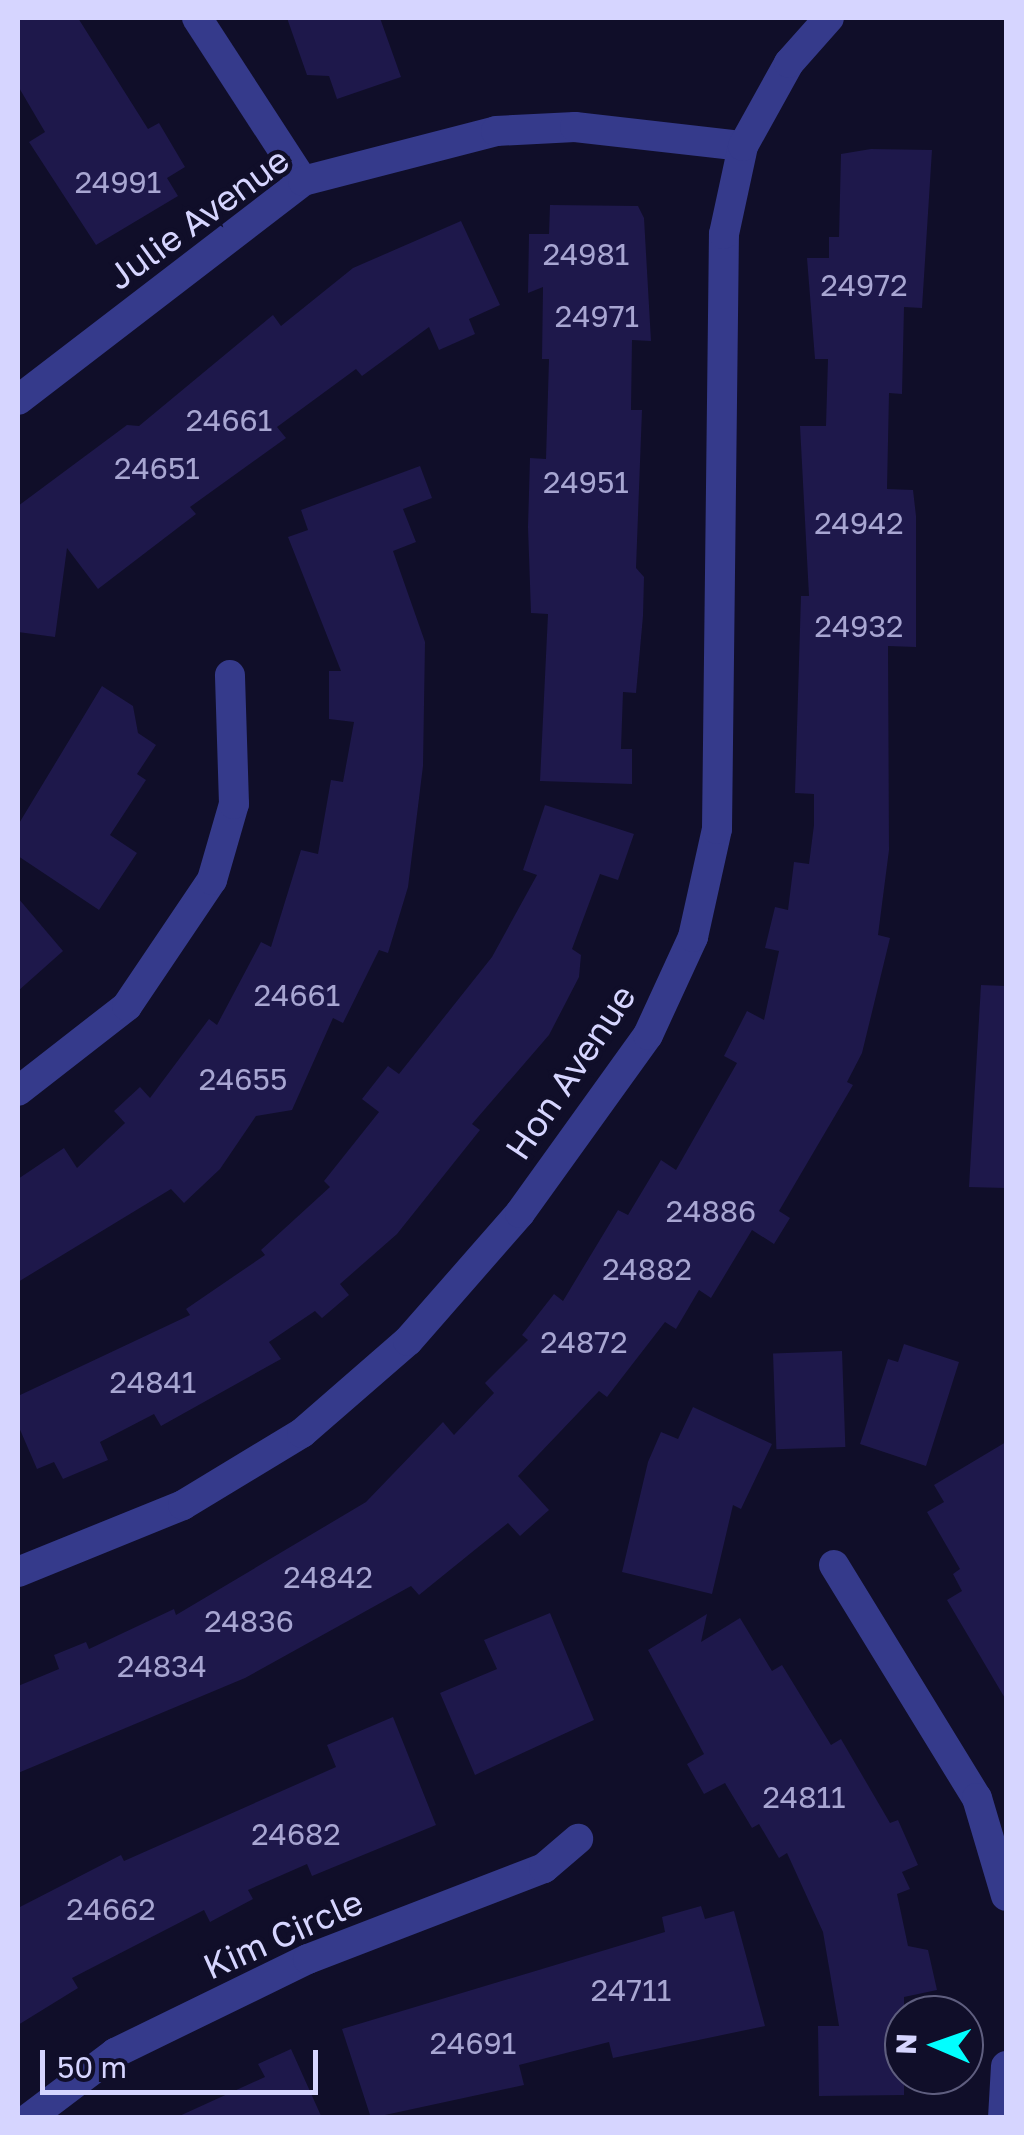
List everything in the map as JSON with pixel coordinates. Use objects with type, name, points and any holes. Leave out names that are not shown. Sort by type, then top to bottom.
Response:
[{"type":"street","points":[[197,18],[303,181]]},
{"type":"street","name":"Hon Avenue","points":[[18,1572],[183,1504],[302,1433],[408,1340],[520,1213],[648,1034],[693,936],[717,828],[724,234],[743,146],[790,63],[829,18]]},
{"type":"street","name":"Julie Avenue","points":[[18,400],[303,181],[496,131],[575,127],[743,146]]},
{"type":"street","points":[[18,1091],[128,1006],[212,880],[234,804],[230,675]]},
{"type":"street","points":[[834,1566],[977,1798],[1006,1896]]},
{"type":"street","name":"Kim Circle","points":[[29,2118],[116,2054],[308,1959],[544,1868],[578,1839]]},
{"type":"street","points":[[1002,2118],[1006,2066]]},
{"type":"building","points":[[18,18],[78,18],[148,129],[159,123],[185,167],[167,178],[178,196],[96,245],[29,142],[45,132],[18,86]]},
{"type":"building","points":[[287,18],[380,18],[401,77],[337,99],[329,76],[307,75]]},
{"type":"building","points":[[871,149],[932,150],[922,308],[904,307],[902,394],[889,393],[887,489],[913,490],[916,516],[916,647],[888,646],[889,850],[878,935],[890,938],[862,1053],[847,1082],[853,1085],[779,1211],[790,1218],[774,1244],[752,1230],[711,1298],[699,1290],[676,1329],[665,1322],[607,1397],[599,1391],[518,1476],[549,1510],[520,1536],[508,1523],[419,1595],[411,1586],[245,1678],[18,1773],[18,1686],[59,1669],[54,1655],[86,1642],[89,1649],[174,1609],[176,1615],[366,1502],[443,1422],[454,1435],[494,1393],[485,1383],[528,1340],[522,1335],[554,1294],[563,1301],[618,1210],[628,1215],[661,1160],[676,1170],[737,1063],[724,1056],[747,1011],[764,1020],[779,951],[765,948],[775,907],[788,910],[794,862],[809,864],[814,825],[814,794],[795,793],[801,596],[809,596],[800,426],[826,426],[828,359],[815,359],[807,258],[829,258],[829,237],[839,237],[841,154]]},
{"type":"building","points":[[550,205],[638,206],[644,218],[651,341],[632,340],[631,410],[642,410],[636,568],[644,577],[643,616],[636,693],[623,692],[621,749],[632,749],[632,784],[540,781],[548,614],[531,613],[528,527],[530,458],[546,459],[549,359],[542,359],[543,287],[528,293],[529,234],[549,234]]},
{"type":"building","points":[[461,221],[500,305],[469,319],[475,334],[439,350],[429,327],[362,376],[356,369],[277,427],[286,438],[190,507],[196,514],[98,589],[67,548],[55,637],[18,632],[18,506],[127,425],[139,426],[273,315],[281,326],[353,268]]},
{"type":"building","points":[[420,466],[432,498],[403,509],[416,542],[393,551],[425,642],[423,766],[408,887],[388,953],[379,950],[343,1023],[333,1018],[292,1110],[256,1116],[220,1169],[184,1203],[171,1189],[18,1282],[18,1179],[64,1148],[77,1168],[125,1123],[114,1111],[140,1087],[150,1098],[209,1019],[217,1025],[261,942],[271,947],[301,850],[318,854],[331,780],[343,782],[354,722],[329,719],[329,671],[341,671],[288,537],[308,530],[301,510]]},
{"type":"building","points":[[102,686],[133,706],[138,733],[156,745],[137,774],[146,780],[110,835],[137,853],[99,910],[18,856],[18,825]]},
{"type":"building","points":[[545,805],[634,834],[618,880],[600,874],[572,949],[581,955],[579,977],[549,1035],[472,1124],[480,1130],[397,1234],[340,1284],[349,1295],[322,1318],[315,1311],[269,1342],[281,1359],[161,1426],[154,1414],[100,1442],[108,1460],[63,1479],[54,1462],[37,1469],[18,1425],[18,1396],[190,1315],[186,1309],[265,1255],[261,1250],[330,1187],[324,1181],[379,1112],[362,1099],[388,1066],[399,1074],[492,957],[537,875],[523,870]]},
{"type":"building","points":[[18,898],[63,951],[18,991]]},
{"type":"building","points":[[981,985],[1006,986],[1006,1188],[969,1187]]},
{"type":"building","points":[[904,1344],[959,1362],[926,1466],[860,1444],[888,1359],[898,1362]]},
{"type":"building","points":[[842,1351],[845,1447],[776,1449],[773,1353]]},
{"type":"building","points":[[693,1407],[772,1444],[741,1509],[733,1505],[712,1594],[622,1572],[648,1462],[661,1432],[678,1439]]},
{"type":"building","points":[[1006,1442],[1006,1700],[947,1600],[962,1591],[953,1574],[960,1569],[927,1512],[944,1502],[934,1485]]},
{"type":"building","points":[[550,1613],[594,1720],[475,1775],[440,1693],[497,1669],[484,1640]]},
{"type":"building","points":[[707,1614],[701,1642],[740,1618],[772,1671],[782,1665],[831,1745],[841,1739],[890,1823],[898,1820],[918,1865],[902,1872],[910,1889],[897,1894],[908,1946],[928,1950],[937,1990],[884,1995],[884,2095],[904,2095],[819,2096],[818,2026],[839,2026],[823,1932],[787,1853],[779,1858],[759,1824],[752,1828],[725,1783],[704,1794],[687,1764],[704,1754],[648,1650]]},
{"type":"building","points":[[393,1717],[436,1825],[312,1876],[307,1864],[248,1890],[253,1899],[210,1922],[204,1910],[72,1978],[78,1988],[18,2025],[18,1908],[121,1855],[124,1861],[336,1767],[327,1745]]},
{"type":"building","points":[[701,1906],[705,1919],[734,1911],[765,2026],[613,2058],[609,2042],[519,2065],[524,2085],[371,2118],[342,2029],[665,1932],[662,1917]]},
{"type":"building","points":[[291,2049],[322,2118],[175,2118],[265,2077],[258,2064]]}]
